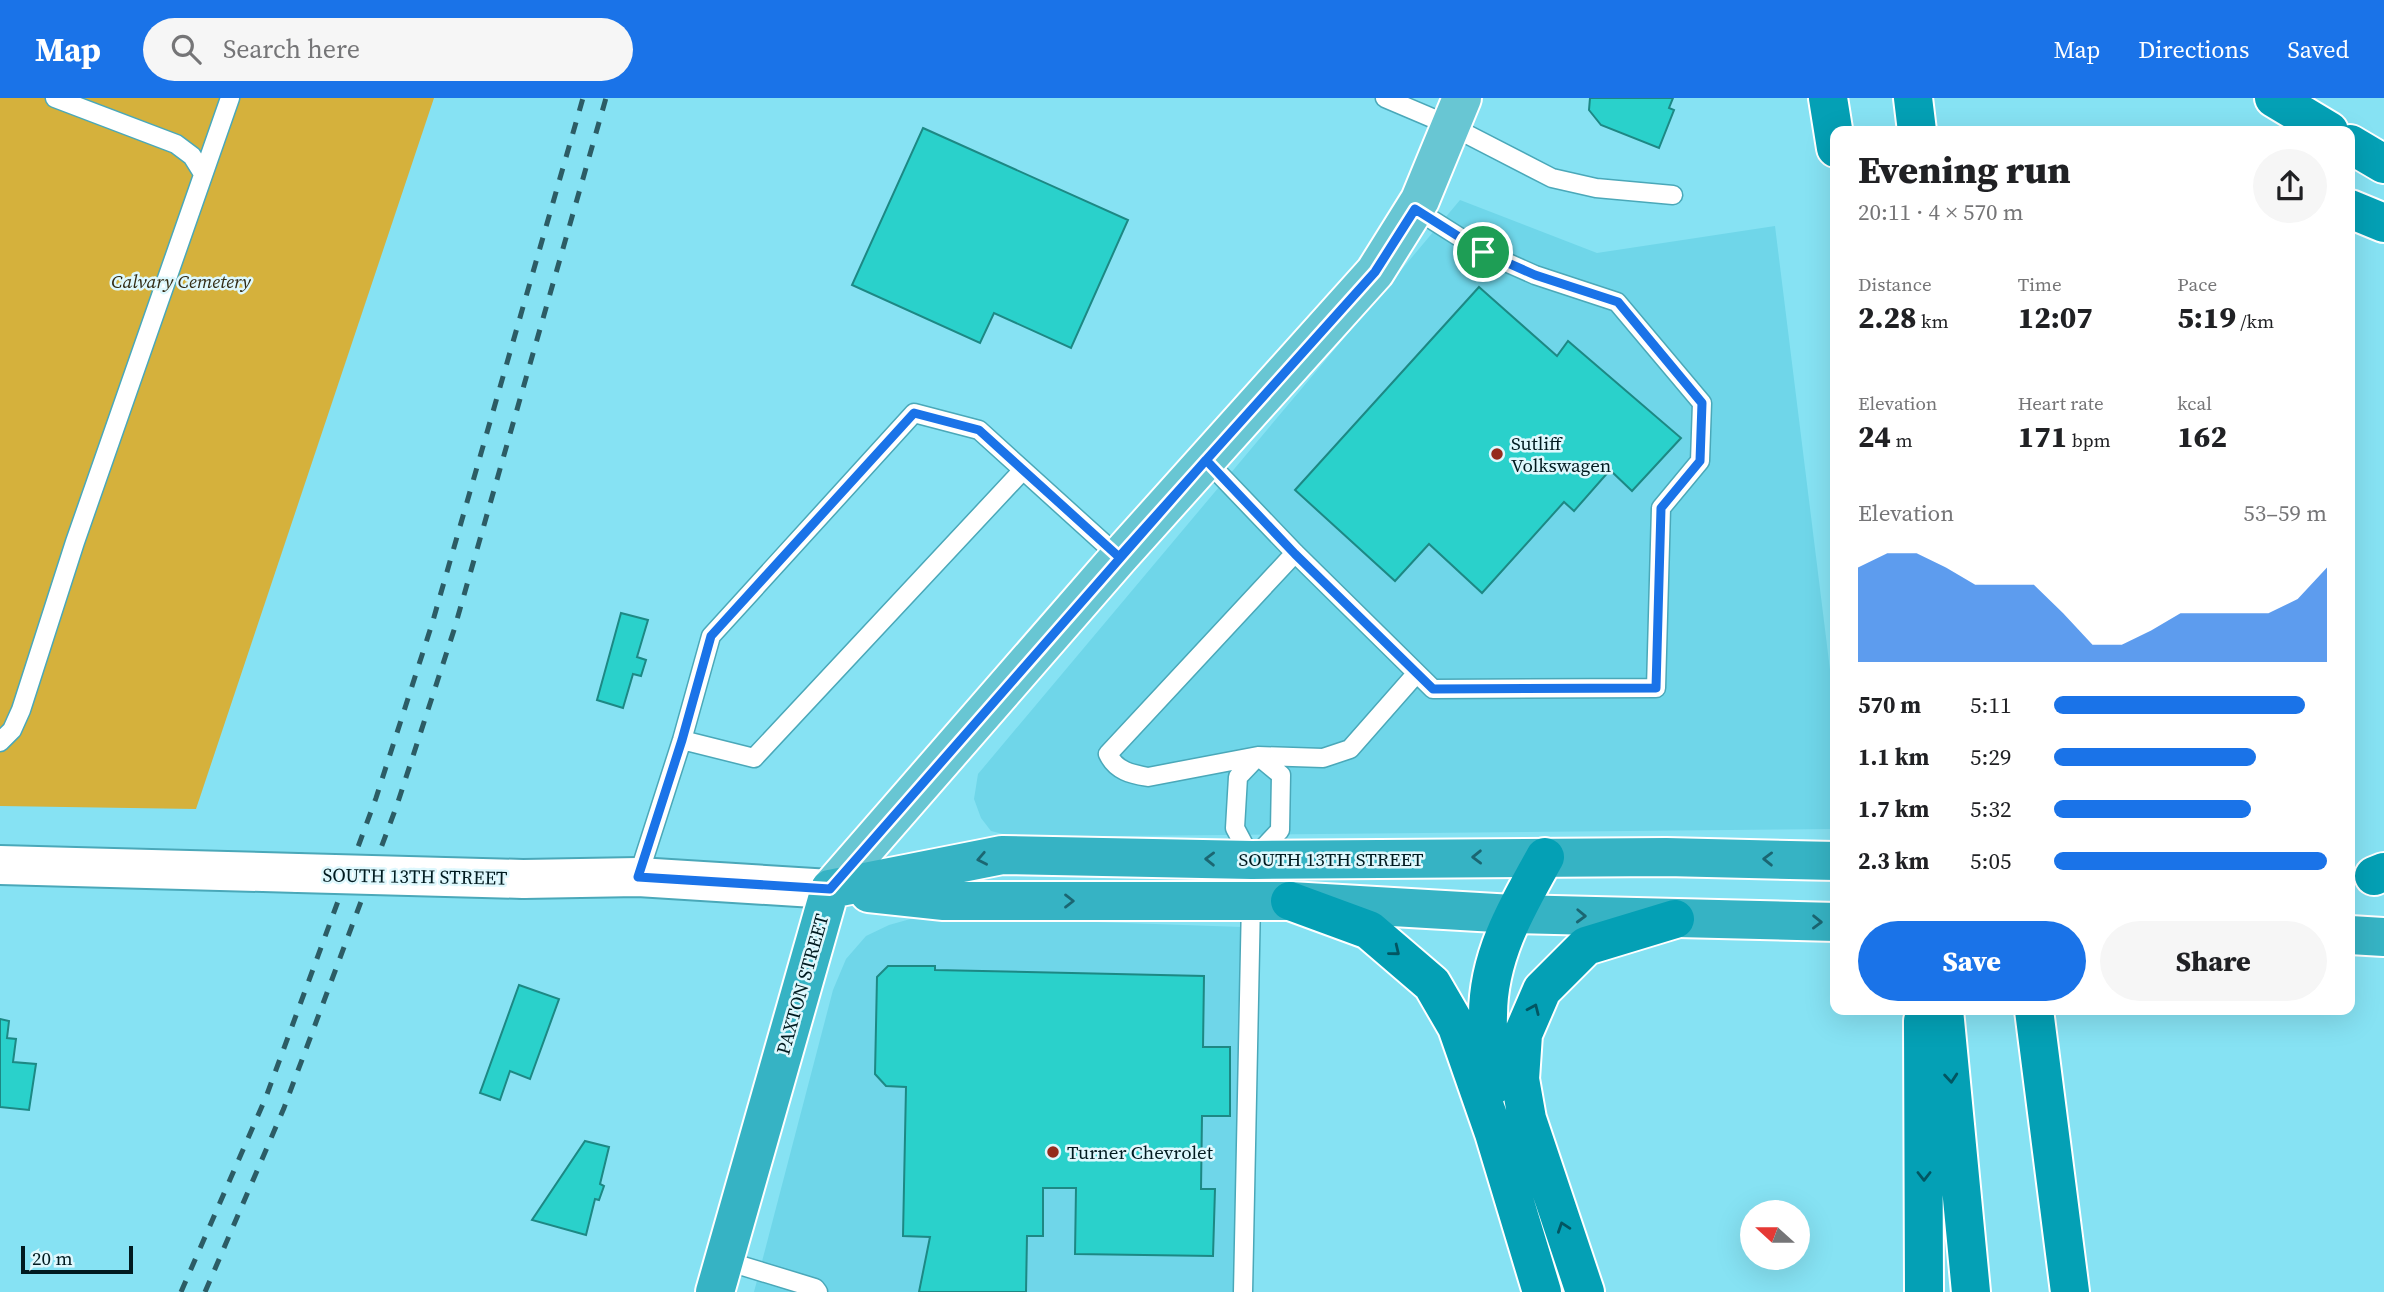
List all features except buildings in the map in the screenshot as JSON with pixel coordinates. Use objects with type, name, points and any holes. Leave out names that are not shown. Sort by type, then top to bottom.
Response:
[{"type":"highway","points":[[1828,98],[1832,126]]},
{"type":"highway","points":[[1913,98],[1916,126]]},
{"type":"highway","points":[[2274,98],[2321,126]]},
{"type":"highway","points":[[2355,147],[2384,164]]},
{"type":"highway","points":[[2355,211],[2384,223]]},
{"type":"highway","name":"SOUTH 13TH STREET","points":[[830,889],[1002,855],[1252,860],[1545,857],[1830,860]]},
{"type":"highway","points":[[1494,1133],[1488,1013],[1493,968],[1513,914],[1545,857]]},
{"type":"highway","name":"SOUTH 13TH STREET","points":[[830,889],[944,901],[1290,901],[1513,914],[1830,922]]},
{"type":"highway","name":"PAXTON STREET","points":[[719,1276],[830,889]]},
{"type":"highway","points":[[1290,901],[1369,930],[1432,984],[1457,1027],[1494,1133],[1542,1292]]},
{"type":"highway","points":[[1585,1292],[1527,1119],[1520,1079],[1523,1034],[1542,990],[1586,946],[1675,919]]},
{"type":"highway","points":[[2355,935],[2384,937]]},
{"type":"highway","points":[[1923,1015],[1924,1292]]},
{"type":"highway","points":[[1944,1015],[1971,1292]]},
{"type":"highway","points":[[2035,1015],[2067,1255]]},
{"type":"highway","points":[[2058,1015],[2070,1292]]},
{"type":"main road","name":"PAXTON STREET","points":[[830,889],[1119,557],[1375,272],[1415,209],[1457,112]]},
{"type":"main road","name":"SOUTH 13TH STREET","points":[[0,865],[523,878],[638,877],[830,889]]},
{"type":"lane","points":[[55,98],[176,144],[191,156],[202,172]]},
{"type":"lane","points":[[0,741],[12,730],[21,710],[67,563],[230,98]]},
{"type":"lane","points":[[1385,98],[1457,112],[1505,157],[1552,178],[1596,188],[1673,195]]},
{"type":"lane","points":[[1206,460],[1295,554],[1433,689],[1656,688],[1661,508],[1700,461],[1702,403],[1618,302],[1524,271],[1483,252],[1415,209]]},
{"type":"lane","points":[[638,877],[682,740],[711,636],[914,413],[979,430],[1119,557]]},
{"type":"lane","points":[[682,740],[754,758],[1023,470]]},
{"type":"lane","points":[[1295,554],[1108,754],[1113,765],[1121,770],[1148,777],[1258,756],[1322,758],[1350,749],[1416,674]]},
{"type":"lane","points":[[1258,756],[1281,775],[1280,830],[1252,860],[1235,828],[1238,777],[1258,756]]},
{"type":"lane","points":[[1243,1292],[1251,901]]},
{"type":"lane","points":[[719,1276],[816,1288],[817,1292]]},
{"type":"shaded area","points":[[1460,200],[1597,253],[1775,226],[1830,670],[1830,829],[1015,837],[991,831],[981,818],[974,799],[978,774]]},
{"type":"shaded area","points":[[921,916],[1242,927],[1237,1292],[754,1292],[833,990],[846,959],[866,936],[889,925]]},
{"type":"green space","name":"Calvary Cemetery","points":[[0,98],[434,98],[196,809],[0,806]]},
{"type":"railway","points":[[181,1292],[266,1097],[376,798],[432,624],[583,98]]},
{"type":"railway","points":[[205,1292],[284,1108],[397,805],[454,630],[606,98]]},
{"type":"place","name":"Sutliff Volkswagen","points":[[1497,454]]},
{"type":"place","name":"Turner Chevrolet","points":[[1053,1152]]},
{"type":"route","points":[[1483,252],[1415,209],[1375,272],[1319,335],[1119,557],[979,430],[914,413],[711,636],[682,740],[638,877],[830,889],[1119,557],[1206,460],[1295,554],[1433,689],[1656,688],[1661,508],[1700,461],[1702,403],[1618,302],[1535,275],[1483,252]]}]
